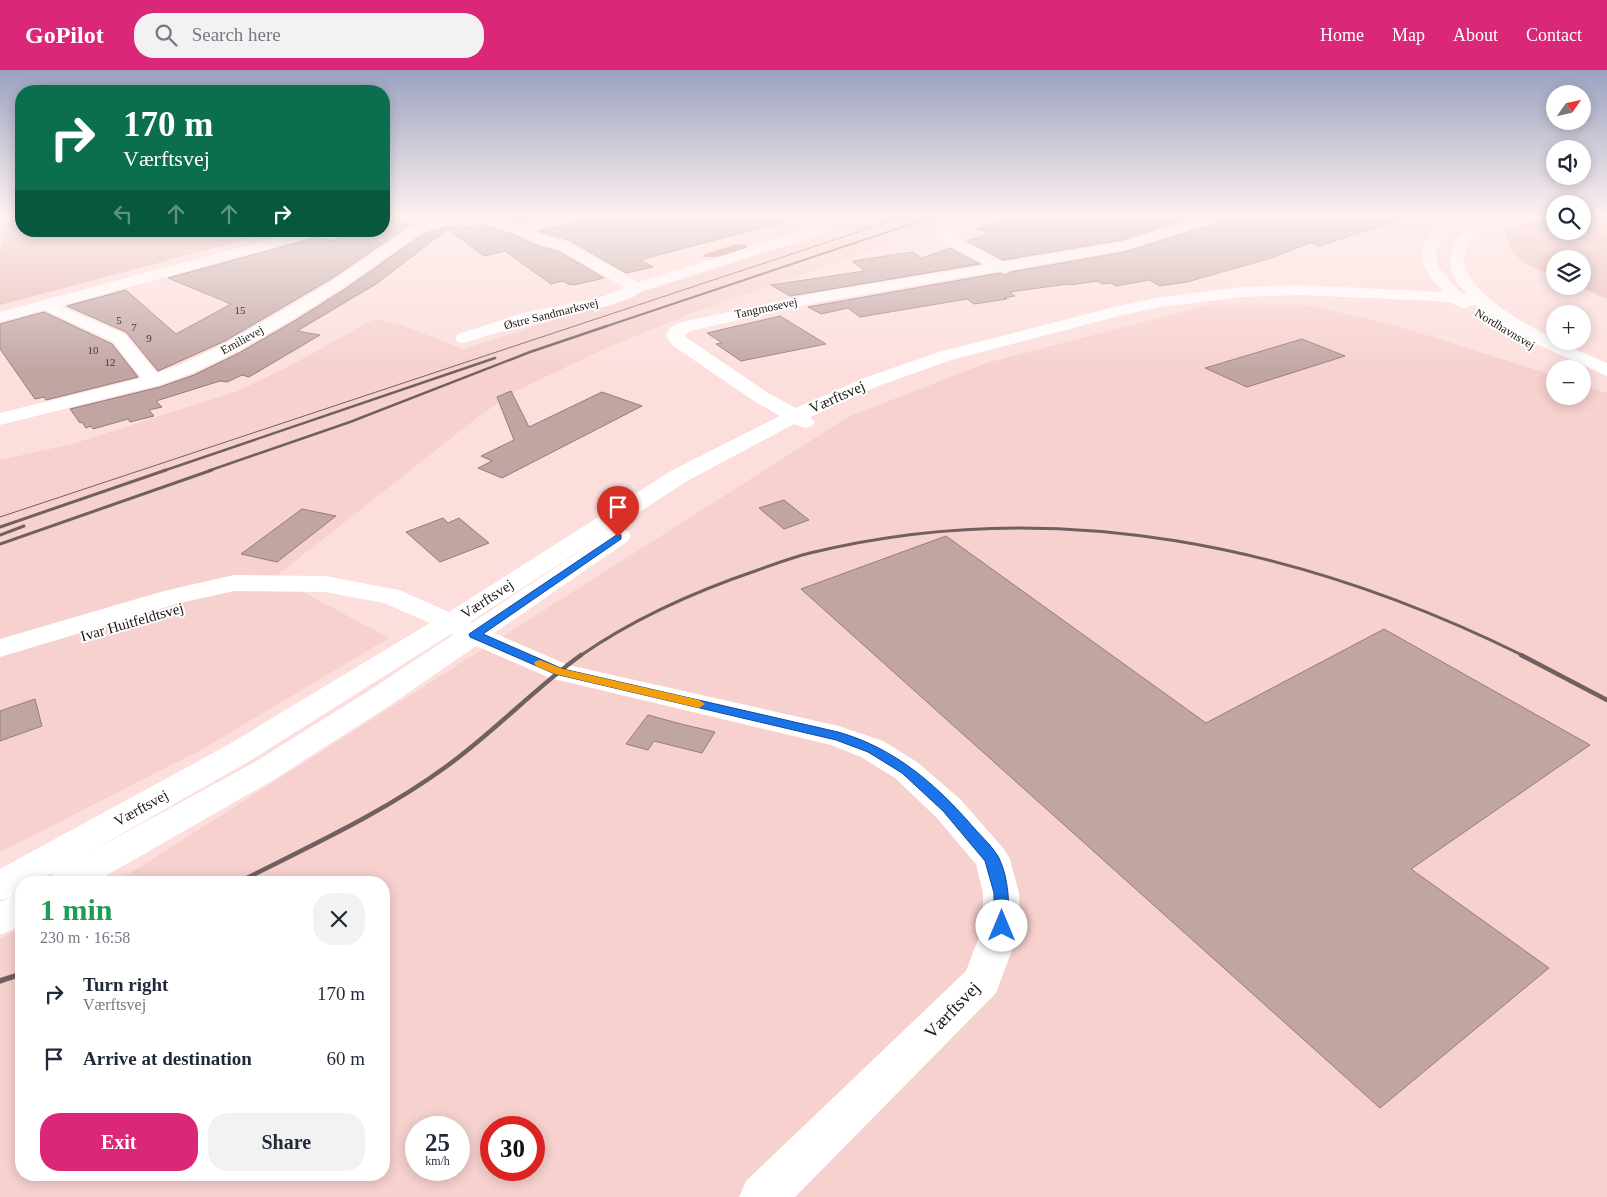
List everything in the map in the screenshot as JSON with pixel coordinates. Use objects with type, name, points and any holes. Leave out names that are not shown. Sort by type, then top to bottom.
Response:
[{"type":"street","points":[[0,308],[156,267]]},
{"type":"street","points":[[0,317],[186,267]]},
{"type":"street","name":"Emilievej","points":[[0,419],[153,381],[194,366],[232,347],[289,314],[363,267]]},
{"type":"street","points":[[599,267],[636,288]]},
{"type":"street","name":"Østre Sandmarksvej","points":[[464,338],[532,316],[580,307],[629,294],[636,288],[704,267]]},
{"type":"street","name":"Tangmosevej","points":[[801,420],[678,341],[675,336],[676,332],[684,328],[764,308],[1012,267]]},
{"type":"street","points":[[1426,267],[1424,275],[1457,300]]},
{"type":"street","points":[[1458,267],[1459,275],[1481,301]]},
{"type":"street","name":"Værftsvej","points":[[1337,292],[1383,290],[1410,285],[1424,275]]},
{"type":"street","name":"Værftsvej","points":[[18,876],[462,629],[801,420],[956,362],[990,346],[1122,310],[1162,302],[1243,292],[1337,292],[1437,296],[1457,300],[1481,301]]},
{"type":"street","name":"Værftsvej","points":[[1202,298],[1293,296],[1442,302],[1457,300]]},
{"type":"street","name":"Nordhavnsvej","points":[[1457,300],[1508,332],[1564,360]]},
{"type":"street","name":"Nordhavnsvej","points":[[1481,301],[1520,327],[1557,348],[1607,370]]},
{"type":"street","points":[[46,305],[119,338],[153,381]]},
{"type":"street","name":"Nordhavnsvej","points":[[1591,373],[1607,380]]},
{"type":"street","name":"Ivar Huitfeldtsvej","points":[[0,648],[206,589],[234,583],[325,584],[356,589],[390,596],[419,607],[462,629]]},
{"type":"street","name":"Ivar Huitfeldtsvej","points":[[0,660],[178,608],[236,595],[264,584]]},
{"type":"street","name":"Værftsvej","points":[[77,876],[264,770],[378,699],[462,629]]},
{"type":"street","name":"Værftsvej","points":[[462,629],[560,672],[838,736],[872,749],[906,770],[948,808],[992,859],[1001,893],[1002,926],[982,981],[762,1197]]},
{"type":"street","name":"Værftsvej","points":[[0,886],[15,878]]},
{"type":"street","points":[[0,920],[15,911]]},
{"type":"shaded area","points":[[0,267],[144,267],[0,305]]},
{"type":"shaded area","points":[[723,267],[824,267],[691,314],[606,348],[516,391],[478,417],[275,577],[389,638],[203,749],[0,852],[0,460],[72,444],[238,391],[288,367],[374,319],[401,325],[463,349]]},
{"type":"shaded area","points":[[1531,267],[1546,267],[1546,273]]},
{"type":"shaded area","points":[[1591,267],[1607,267],[1607,299],[1591,292]]},
{"type":"shaded area","points":[[1209,305],[1308,305],[1401,327],[1546,373],[1546,405],[1591,405],[1591,388],[1607,393],[1607,1197],[0,1197],[0,939],[15,931],[15,1181],[390,1181],[390,876],[124,876],[848,417],[989,362]]},
{"type":"building","points":[[210,267],[349,267],[225,341],[158,371],[126,332],[67,306],[126,290],[176,334],[231,304],[168,278]]},
{"type":"building","points":[[377,267],[399,267],[376,284],[297,331],[320,335],[249,377],[242,375],[227,382],[220,381],[156,401],[162,407],[149,410],[154,416],[130,422],[128,419],[93,429],[91,426],[86,428],[82,422],[80,423],[70,409],[160,387],[194,375],[239,353],[345,289]]},
{"type":"building","points":[[527,267],[585,267],[604,278],[574,285],[563,281],[551,284]]},
{"type":"building","points":[[615,267],[653,267],[626,273]]},
{"type":"building","points":[[859,267],[965,267],[790,296],[771,285],[865,271]]},
{"type":"building","points":[[1042,267],[1241,267],[1187,282],[1160,286],[1149,280],[1116,286],[1111,283],[1103,284],[1098,281],[1068,284],[1009,292],[1015,296],[1004,298],[1007,299],[974,304],[967,299],[860,317],[848,308],[821,314],[808,307],[1000,273],[1005,275],[1011,272]]},
{"type":"building","points":[[44,312],[112,344],[138,377],[46,400],[44,397],[35,399],[0,349],[0,324]]},
{"type":"building","points":[[780,316],[826,344],[741,361],[716,344],[722,343],[707,333]]},
{"type":"building","points":[[1302,339],[1345,356],[1247,387],[1205,368]]},
{"type":"building","points":[[511,391],[529,427],[602,392],[642,406],[502,478],[478,468],[492,461],[481,456],[514,440],[497,397]]},
{"type":"building","points":[[784,500],[809,520],[784,529],[759,508]]},
{"type":"building","points":[[302,509],[336,516],[277,562],[241,554]]},
{"type":"building","points":[[443,518],[448,523],[459,518],[489,543],[440,562],[406,532]]},
{"type":"building","points":[[946,536],[1206,723],[1384,629],[1590,745],[1411,869],[1549,968],[1380,1108],[801,589]]},
{"type":"building","points":[[35,699],[42,726],[0,741],[0,711]]},
{"type":"building","points":[[648,715],[715,732],[702,753],[654,741],[648,750],[626,744]]},
{"type":"tram line","points":[[0,517],[754,267]]},
{"type":"railway","points":[[604,327],[784,267]]},
{"type":"railway","points":[[208,471],[350,422],[530,352],[607,326]]},
{"type":"railway","points":[[163,471],[495,358]]},
{"type":"railway","points":[[0,527],[166,470]]},
{"type":"railway","points":[[0,544],[212,470]]},
{"type":"railway","points":[[0,535],[24,526]]},
{"type":"railway","points":[[580,656],[621,630],[666,607],[711,587],[797,556],[902,536],[994,528],[1085,530],[1176,541],[1265,559],[1353,585],[1440,618],[1524,656]]},
{"type":"railway","points":[[251,876],[372,814],[423,783],[464,753],[581,655]]},
{"type":"railway","points":[[1521,655],[1607,700]]},
{"type":"railway","points":[[0,981],[15,976]]},
{"type":"slow traffic","points":[[540,663],[560,672],[699,704]]},
{"type":"route","points":[[618,537],[474,634],[560,672],[838,736],[872,749],[906,770],[948,808],[992,859],[1001,893],[1002,926]]}]
